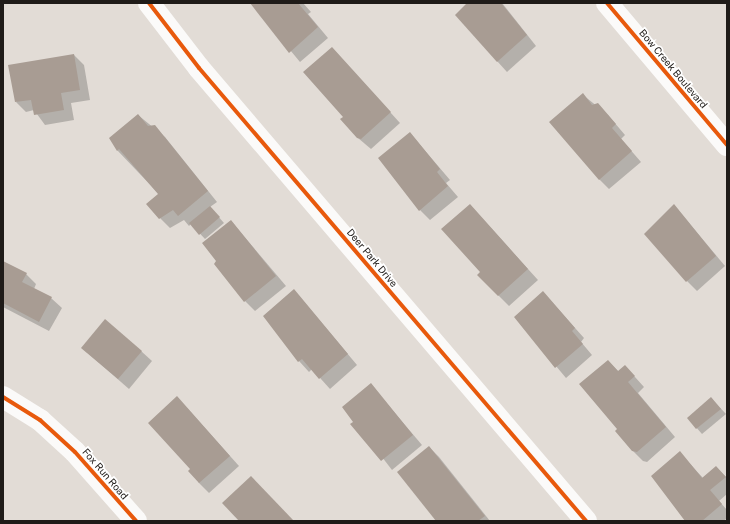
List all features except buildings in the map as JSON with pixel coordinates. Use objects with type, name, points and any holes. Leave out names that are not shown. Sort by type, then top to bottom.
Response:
[{"type":"street","name":"Deer Park Drive","points":[[149,3],[199,68],[586,521]]},
{"type":"street","name":"Bow Creek Boulevard","points":[[607,3],[727,145]]},
{"type":"street","name":"Fox Run Road","points":[[3,397],[40,420],[75,452],[136,521]]},
{"type":"cycle path","points":[[149,3],[199,68],[586,521]]},
{"type":"cycle path","points":[[607,3],[727,145]]},
{"type":"cycle path","points":[[3,397],[40,420],[75,452],[136,521]]}]
